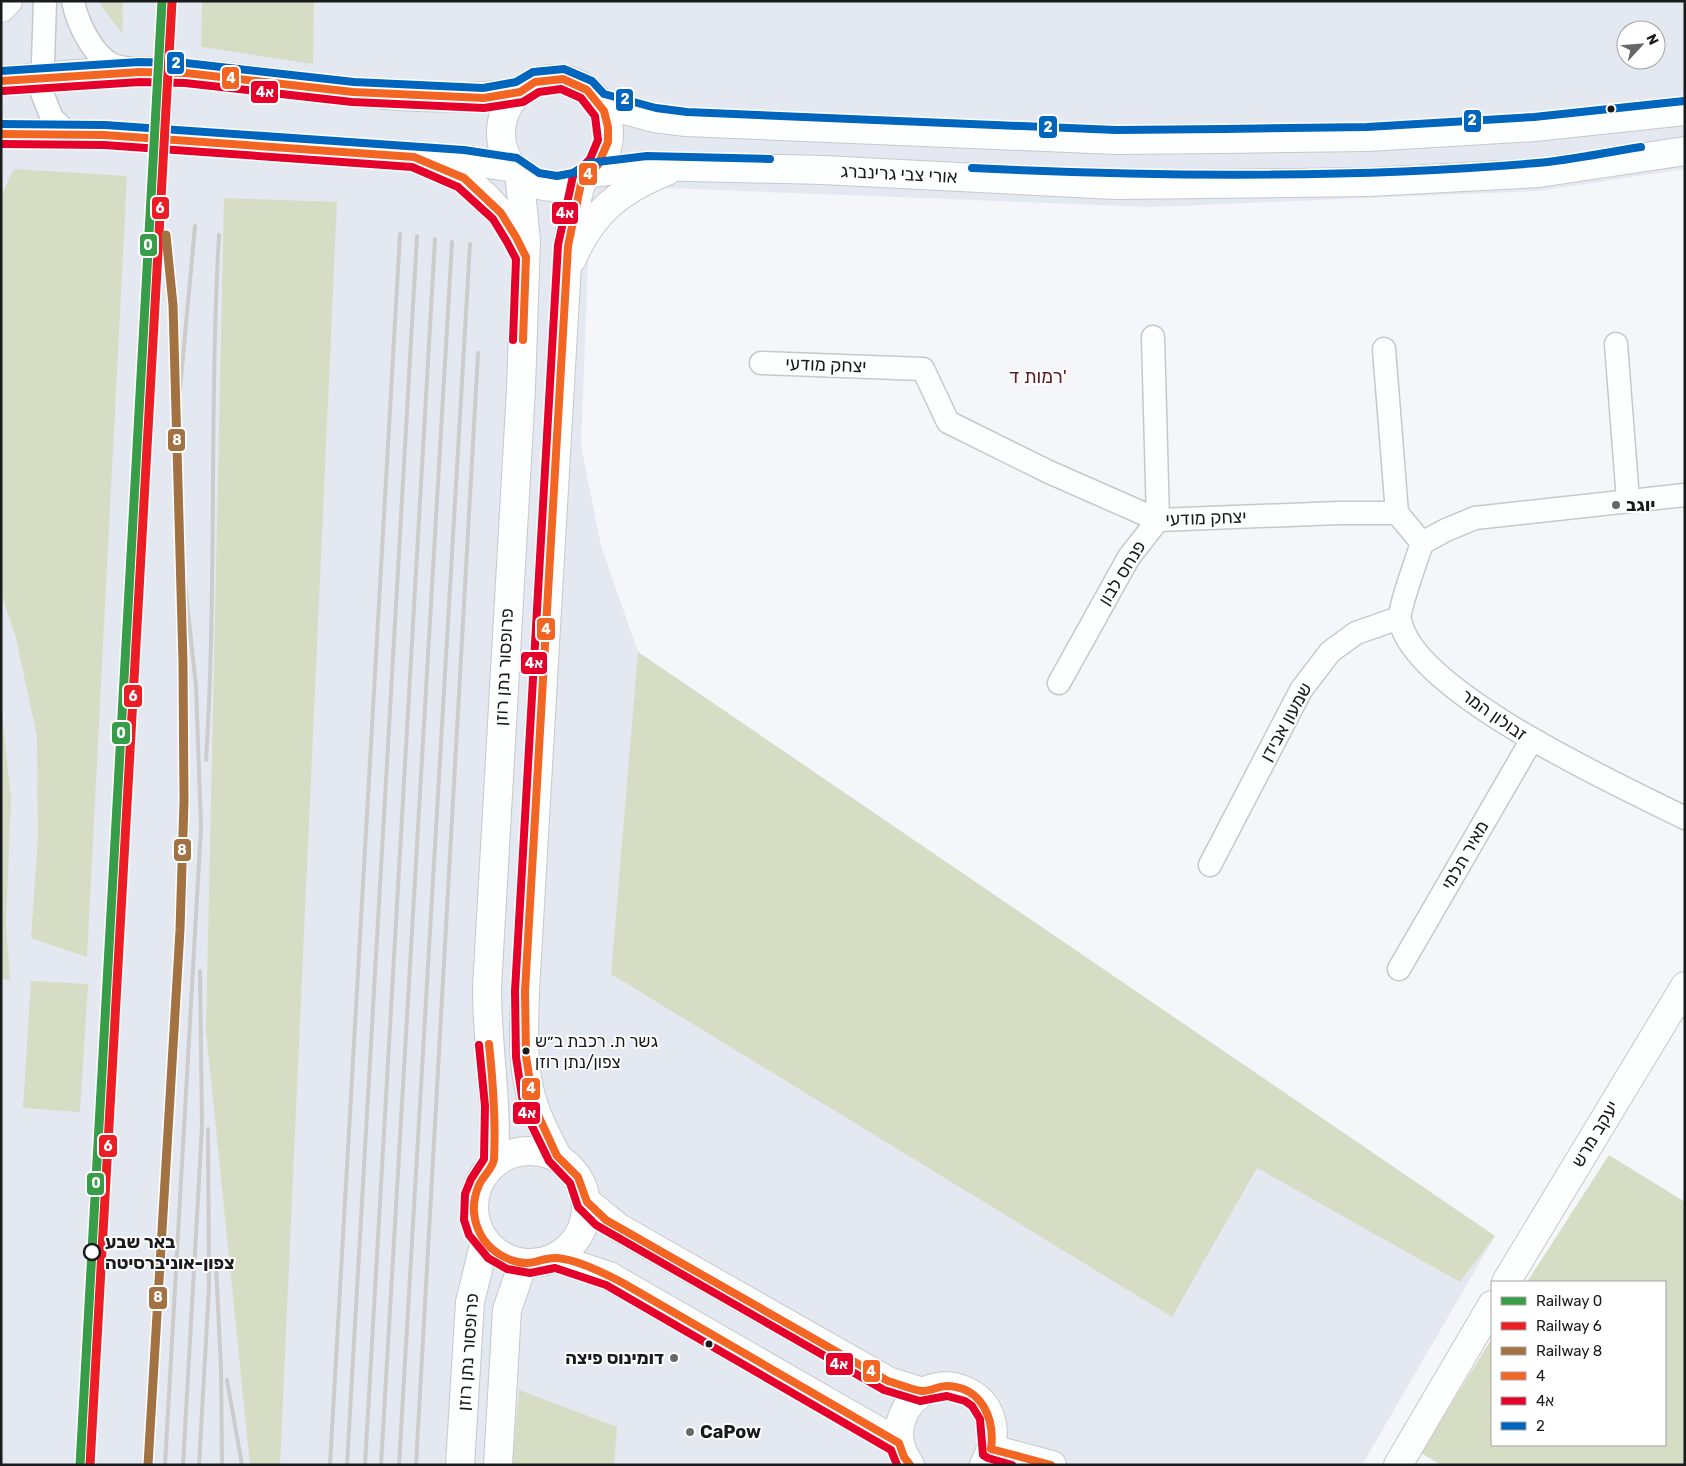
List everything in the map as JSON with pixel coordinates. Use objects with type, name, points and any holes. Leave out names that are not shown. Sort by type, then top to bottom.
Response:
[{"type":"street","points":[[1,8],[8,1]]},
{"type":"street","points":[[45,1],[42,93],[47,108],[55,122],[70,135]]},
{"type":"street","points":[[73,1],[88,39],[99,53],[112,64],[140,72]]},
{"type":"street","points":[[1,81],[140,72],[186,73],[417,97],[484,98],[520,92]]},
{"type":"street","points":[[562,79],[587,90],[599,103],[607,119],[609,135],[602,158],[586,176],[565,186],[535,183],[517,170],[504,150],[502,127],[508,106],[520,92],[535,82],[562,79]]},
{"type":"street","points":[[599,103],[654,118],[686,122],[1116,140],[1376,136],[1534,127],[1685,111]]},
{"type":"street","points":[[1,134],[70,135],[463,160],[517,170]]},
{"type":"street","name":"אורי צבי גרינברג","points":[[586,176],[647,166],[823,170],[1115,186],[1340,183],[1539,172],[1685,151]]},
{"type":"street","points":[[414,157],[464,178],[484,195],[501,212],[526,257]]},
{"type":"street","points":[[567,270],[585,234],[606,206],[637,184],[670,170],[685,167]]},
{"type":"street","name":"פרופסור נתן רוזן","points":[[494,1162],[495,1106],[487,1026],[487,988],[521,388],[526,257],[525,218],[517,170]]},
{"type":"street","points":[[558,1158],[535,1108],[527,1079],[523,1048],[525,981],[567,270],[571,224],[586,176]]},
{"type":"street","points":[[1153,337],[1158,520]]},
{"type":"street","points":[[1616,344],[1628,500]]},
{"type":"street","points":[[1384,349],[1397,514],[1422,543]]},
{"type":"street","name":"יצחק מודעי","points":[[761,363],[924,370],[948,422],[1049,472],[1158,520],[1339,513],[1397,514]]},
{"type":"street","points":[[1399,618],[1422,543],[1446,530],[1475,518],[1685,495]]},
{"type":"street","name":"פנחס לבון","points":[[1059,683],[1129,558],[1158,520]]},
{"type":"street","name":"זבולון המר","points":[[1399,618],[1405,634],[1423,659],[1466,696],[1531,741],[1685,818]]},
{"type":"street","name":"שמעון אבידן","points":[[1210,865],[1301,690],[1330,652],[1356,632],[1399,618]]},
{"type":"street","name":"מאיר תלמי","points":[[1399,969],[1531,741]]},
{"type":"street","name":"יעקב מרש","points":[[1507,1281],[1685,986]]},
{"type":"street","points":[[526,1150],[542,1152],[558,1158],[567,1164],[579,1178],[586,1201],[582,1229],[566,1251],[555,1258],[539,1263],[523,1263],[508,1260],[495,1252],[485,1241],[476,1226],[473,1209],[475,1191],[483,1175],[494,1162],[510,1154],[526,1150]]},
{"type":"street","points":[[586,1201],[619,1228],[845,1357],[888,1381],[924,1392]]},
{"type":"street","name":"פרופסור נתן רוזן","points":[[460,1465],[470,1302],[485,1241]]},
{"type":"street","points":[[555,1258],[609,1276],[905,1454]]},
{"type":"street","name":"פרופסור נתן רוזן","points":[[498,1465],[507,1310],[523,1263]]},
{"type":"street","points":[[1398,1465],[1491,1307]]},
{"type":"street","points":[[905,1454],[899,1428],[903,1414],[912,1401],[924,1392],[945,1386],[956,1387],[971,1393],[984,1404],[992,1418],[994,1434],[988,1457],[1052,1465]]},
{"type":"shaded area","points":[[1,1],[1685,1],[1685,169],[1538,191],[1151,207],[617,186],[588,260],[581,446],[601,546],[638,652],[1495,1236],[1362,1465],[1,1465]]},
{"type":"green space","points":[[100,1],[123,1],[122,33],[101,6]]},
{"type":"green space","points":[[202,1],[314,1],[313,64],[201,47]]},
{"type":"green space","points":[[14,169],[127,176],[87,957],[31,938],[38,837],[37,736],[16,638],[1,593],[1,196]]},
{"type":"green space","points":[[224,198],[337,202],[280,1465],[250,1465],[206,1030]]},
{"type":"green space","points":[[638,652],[1495,1236],[1460,1282],[1257,1168],[1172,1317],[611,974]]},
{"type":"green space","points":[[1,704],[11,798],[6,924],[10,980],[1,979]]},
{"type":"green space","points":[[31,981],[88,984],[80,1112],[23,1108]]},
{"type":"green space","points":[[1609,1155],[1685,1202],[1685,1465],[1441,1465],[1421,1453],[1491,1340],[1491,1446],[1666,1446],[1666,1281],[1528,1281]]},
{"type":"green space","points":[[519,1390],[617,1427],[614,1465],[512,1465]]},
{"type":"railway","points":[[176,433],[195,226]]},
{"type":"railway","points":[[330,1465],[400,234]]},
{"type":"railway","points":[[206,760],[211,629],[214,366],[219,235]]},
{"type":"railway","points":[[347,1465],[417,236]]},
{"type":"railway","points":[[365,1465],[435,239]]},
{"type":"railway","points":[[381,1465],[452,242]]},
{"type":"railway","points":[[399,1465],[470,244]]},
{"type":"railway","points":[[416,1465],[478,353]]},
{"type":"railway","points":[[165,1465],[201,827],[196,686],[179,528]]},
{"type":"railway","points":[[183,1465],[202,1127],[200,971]]},
{"type":"railway","points":[[199,1465],[209,1287],[208,1129]]},
{"type":"railway","points":[[216,1266],[221,1367],[222,1465]]},
{"type":"railway","points":[[227,1380],[242,1465]]},
{"type":"rail line","name":"0","points":[[80,1465],[162,1]]},
{"type":"rail line","name":"6","points":[[90,1465],[172,2]]},
{"type":"rail line","name":"8","points":[[148,1465],[180,930],[184,801],[183,662],[173,305],[166,235]]},
{"type":"transit line","name":"2","points":[[1,71],[139,62],[186,63],[354,82],[483,88],[516,82],[533,72],[564,69],[592,81],[604,94],[656,108],[687,112],[1116,130],[1367,127],[1534,117],[1684,101]]},
{"type":"transit line","name":"4","points":[[1,81],[140,72],[186,73],[353,92],[484,98],[520,92],[535,82],[563,79],[587,90],[604,111],[608,127],[608,142],[598,165],[582,179],[568,246],[525,991],[526,1056],[532,1095],[538,1115],[557,1156],[578,1177],[587,1202],[606,1220],[888,1381],[921,1391],[947,1386],[969,1392],[977,1398],[988,1416],[991,1427],[991,1449],[1051,1465]]},
{"type":"transit line","name":"4א","points":[[2,91],[140,82],[185,83],[352,102],[484,108],[523,102],[539,92],[561,89],[581,98],[595,116],[598,140],[590,159],[573,176],[558,245],[515,991],[516,1057],[522,1097],[528,1118],[549,1161],[570,1183],[578,1207],[596,1225],[884,1390],[920,1401],[947,1396],[965,1401],[972,1406],[980,1419],[983,1455],[1012,1465]]},
{"type":"transit line","name":"2","points":[[1,124],[105,125],[464,150],[517,158],[539,173],[557,176],[573,173],[589,163],[647,156],[770,159]]},
{"type":"transit line","name":"4","points":[[1,134],[104,135],[414,157],[464,178],[501,213],[516,237],[526,257],[523,340]]},
{"type":"transit line","name":"4א","points":[[1,144],[104,145],[412,167],[458,187],[493,219],[507,242],[516,259],[513,340]]},
{"type":"transit line","name":"2","points":[[972,168],[1184,175],[1396,172],[1537,163],[1641,147]]},
{"type":"transit line","name":"4","points":[[489,1044],[494,1101],[494,1162],[479,1185],[475,1196],[474,1208],[475,1219],[483,1239],[500,1255],[511,1260],[530,1263],[549,1258],[563,1259],[590,1267],[616,1279],[899,1443],[904,1457],[910,1465]]},
{"type":"transit line","name":"4א","points":[[479,1045],[485,1106],[484,1159],[471,1179],[465,1194],[464,1220],[469,1235],[488,1258],[507,1269],[530,1273],[555,1268],[606,1285],[891,1450],[897,1465]]},
{"type":"place","name":"יוגב","points":[[1616,505]]},
{"type":"place","name":"גשר ת. רכבת ב״ש צפון/נתן רוזן","points":[[526,1051]]},
{"type":"place","name":"באר שבע צפון-אוניברסיטה","points":[[92,1252]]},
{"type":"place","name":"דומינוס פיצה","points":[[674,1358]]},
{"type":"place","name":"CaPow","points":[[690,1432]]},
{"type":"district","name":"רמות ד'","points":[[1038,376]]}]
